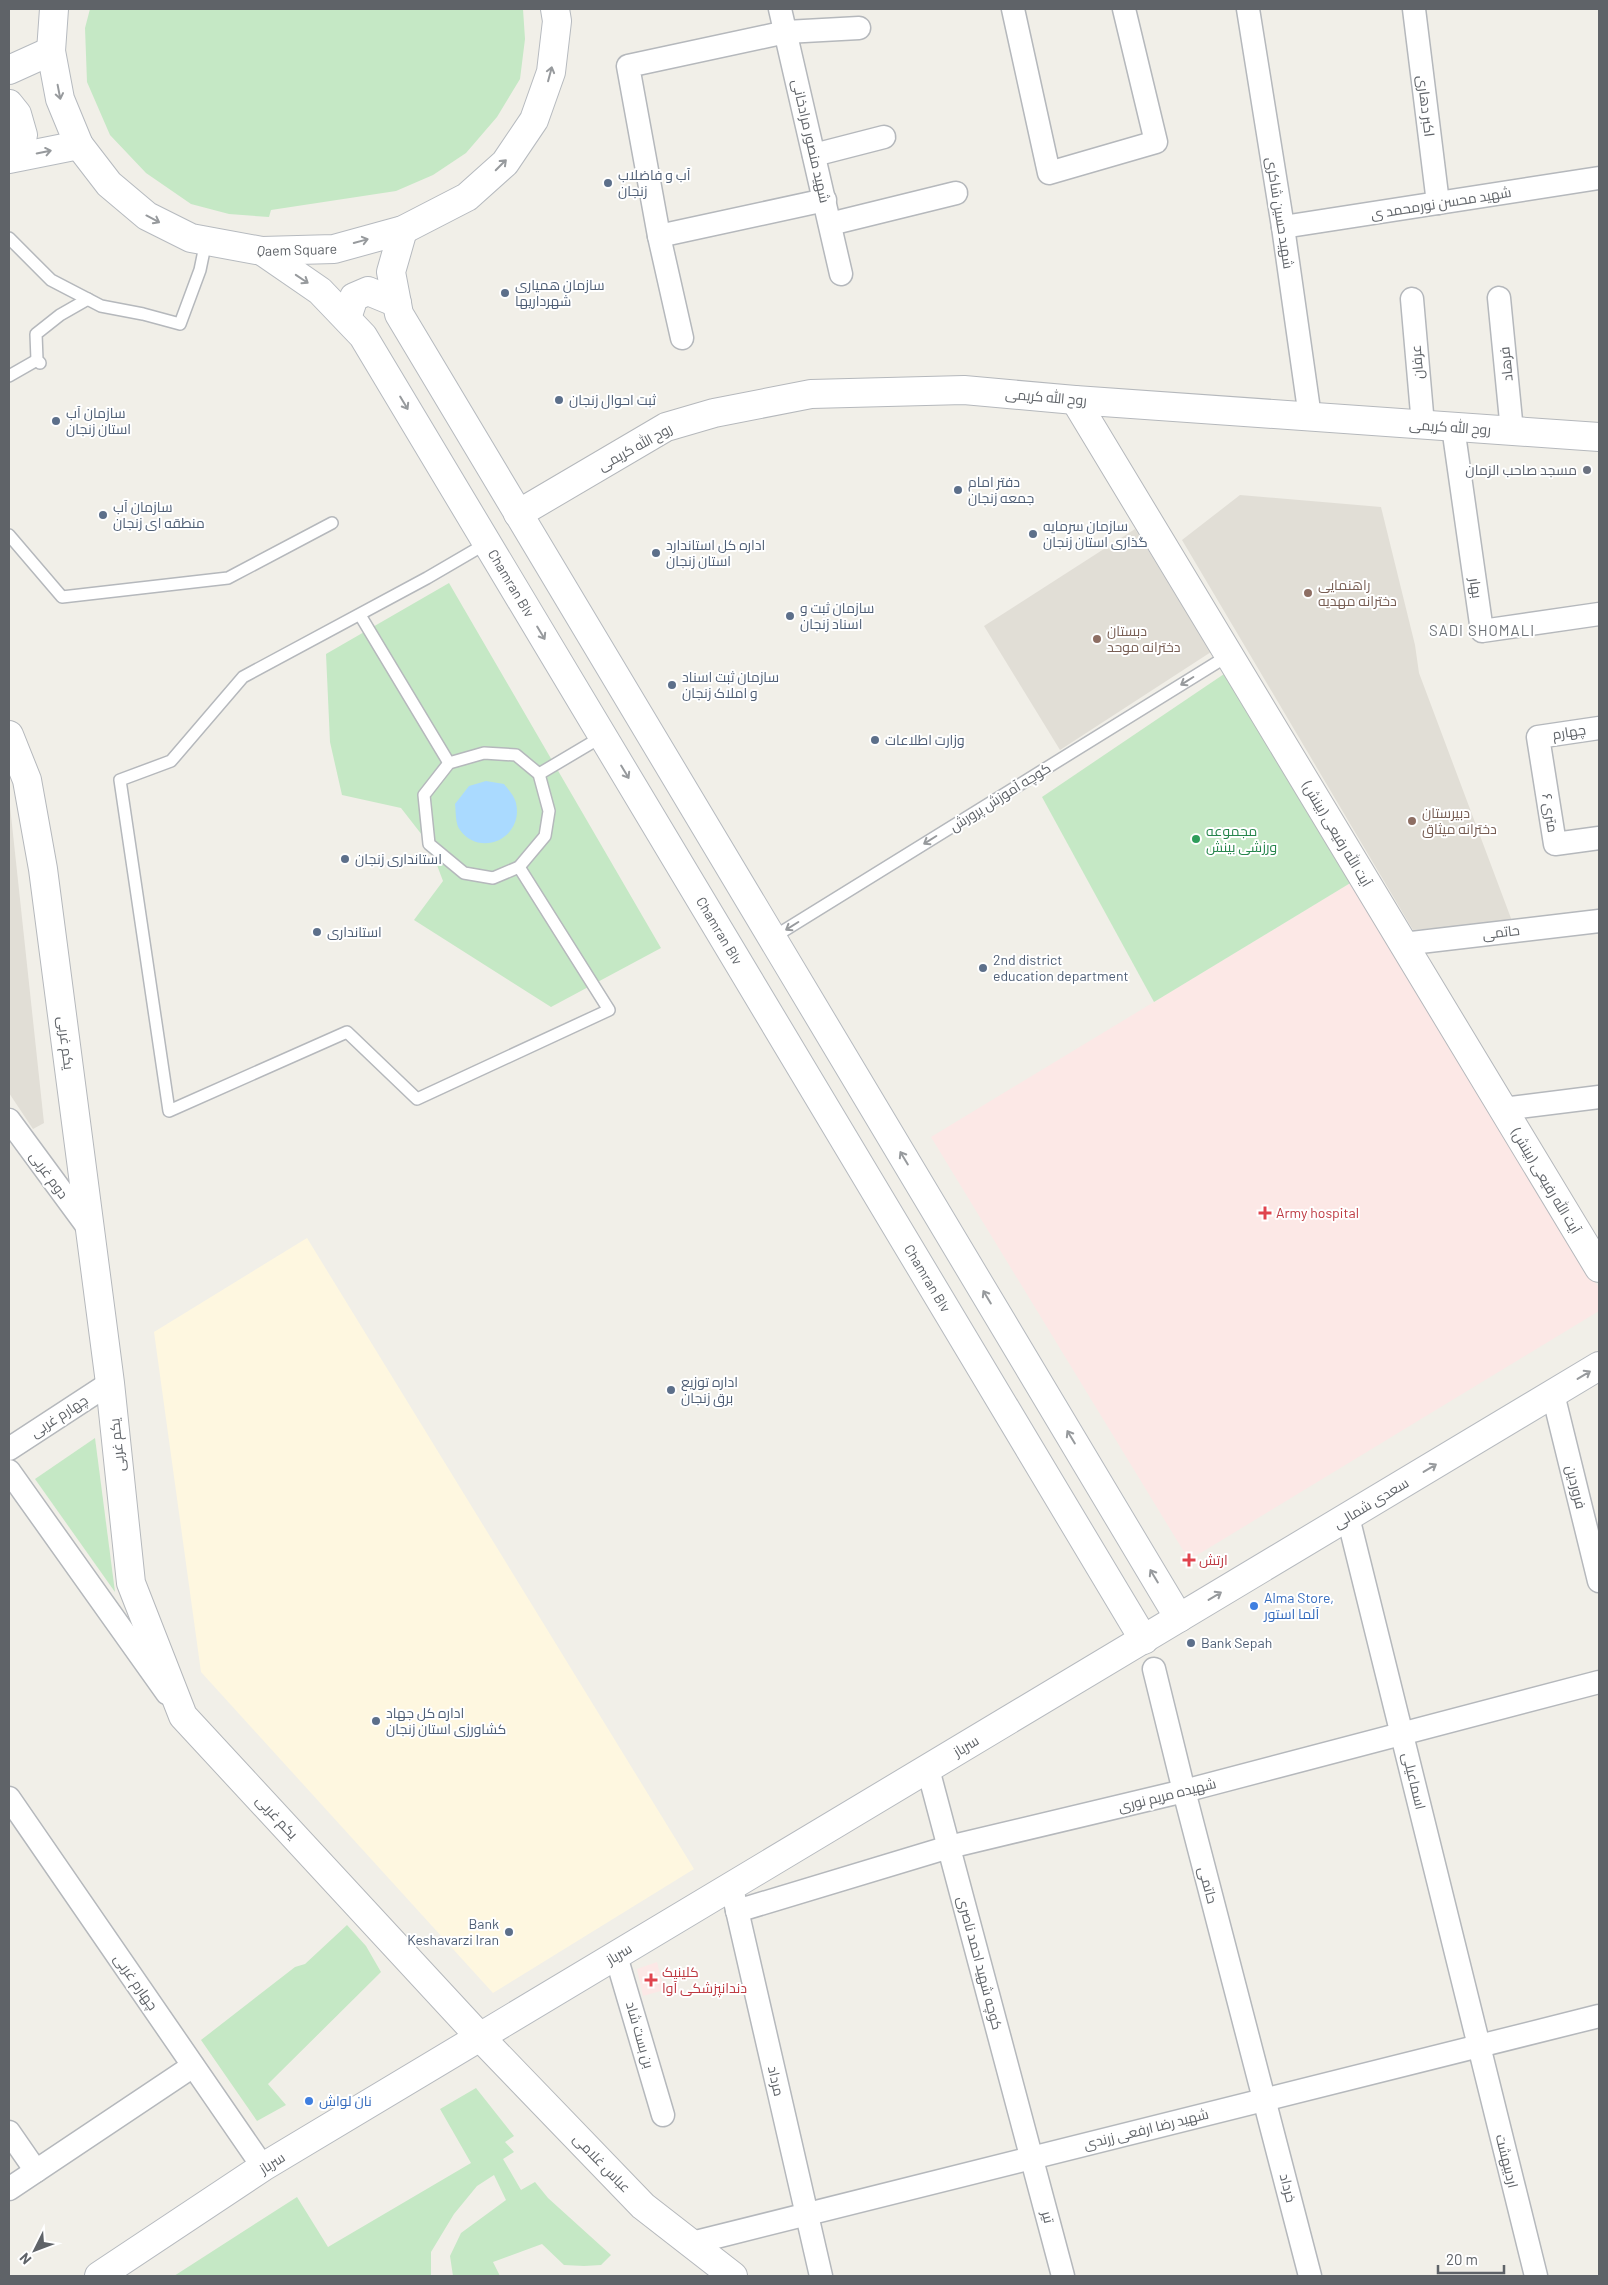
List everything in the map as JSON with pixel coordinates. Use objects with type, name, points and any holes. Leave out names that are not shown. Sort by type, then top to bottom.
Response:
[{"type":"main road","name":"Qaem Square","points":[[54,9],[51,51],[60,99],[80,145],[109,184],[147,216],[191,238],[262,251],[334,249],[403,230],[467,197],[505,162],[534,120],[551,72],[557,21],[555,9]]},
{"type":"main road","points":[[9,70],[51,51]]},
{"type":"main road","points":[[9,104],[17,114],[23,135],[15,146],[9,149]]},
{"type":"main road","points":[[9,159],[80,145]]},
{"type":"main road","points":[[403,230],[391,272],[399,314],[1179,1618]]},
{"type":"main road","name":"Chamran Blv","points":[[262,251],[320,290],[363,336],[1144,1640]]},
{"type":"main road","points":[[347,318],[354,298],[368,291],[397,303]]},
{"type":"main road","name":"روح الله کریمی","points":[[518,514],[666,427],[714,413],[811,394],[964,390],[1075,400],[1599,437]]},
{"type":"main road","name":"آیت الله رفیعی (بینش)","points":[[1075,400],[1599,1268]]},
{"type":"main road","name":"یکم غربی","points":[[9,735],[18,786],[43,870],[110,1383],[131,1583],[183,1716],[480,2037]]},
{"type":"main road","points":[[737,960],[772,938]]},
{"type":"main road","name":"سعدی شمالی","points":[[1144,1640],[1599,1366]]},
{"type":"main road","points":[[1097,1562],[1113,1570],[1122,1569],[1130,1565],[1138,1550]]},
{"type":"main road","name":"سرباز","points":[[99,2276],[263,2167],[616,1956],[734,1899],[928,1769],[1144,1640]]},
{"type":"main road","name":"عباس غلامی","points":[[480,2037],[643,2206],[733,2276]]},
{"type":"street","name":"شهید منصور مرادخانی","points":[[780,9],[842,274]]},
{"type":"street","points":[[1014,9],[1049,172],[1156,142],[1124,9]]},
{"type":"street","name":"شهید حسین شاکری","points":[[1248,9],[1283,227],[1310,417]]},
{"type":"street","name":"اکبر دهاری","points":[[1414,9],[1438,203]]},
{"type":"street","points":[[682,338],[659,236],[628,66],[786,32],[859,28]]},
{"type":"street","points":[[814,155],[884,137]]},
{"type":"street","name":"شهید محسن نورمحمد ی","points":[[1283,227],[1599,178]]},
{"type":"street","points":[[830,224],[956,193]]},
{"type":"street","points":[[659,236],[825,200]]},
{"type":"street","name":"فرهاد","points":[[1499,298],[1512,431]]},
{"type":"street","name":"عرفان","points":[[1412,299],[1423,425]]},
{"type":"street","name":"بهار","points":[[1453,427],[1482,631],[1599,614]]},
{"type":"street","name":"چهارم","points":[[1538,738],[1599,728]]},
{"type":"street","name":"۶ متری","points":[[1538,738],[1555,844],[1599,838]]},
{"type":"street","name":"حاتمی","points":[[1403,944],[1599,921]]},
{"type":"street","points":[[1503,1109],[1599,1097]]},
{"type":"street","name":"دوم غربی","points":[[9,1120],[90,1230]]},
{"type":"street","name":"چهارم غربی","points":[[9,1449],[110,1383]]},
{"type":"street","name":"فروردین","points":[[1553,1394],[1599,1581]]},
{"type":"street","points":[[9,1471],[183,1716]]},
{"type":"street","name":"اسماعیلی","points":[[1348,1517],[1479,2046]]},
{"type":"street","name":"حاتمی","points":[[1154,1670],[1265,2100]]},
{"type":"street","name":"شهیده مریم نوری","points":[[734,1899],[1184,1792],[1599,1682]]},
{"type":"street","name":"کوچه شهید احمد ناصری","points":[[928,1769],[1032,2158]]},
{"type":"street","name":"چهارم غربی","points":[[9,1798],[263,2167]]},
{"type":"street","name":"مرداد","points":[[734,1899],[821,2276]]},
{"type":"street","name":"بن بست شاد","points":[[616,1956],[663,2114]]},
{"type":"street","name":"شهید رضا ارفعی زرندی","points":[[692,2243],[1599,2016]]},
{"type":"street","name":"اردیبهشت","points":[[1479,2046],[1536,2276]]},
{"type":"street","points":[[9,2189],[194,2066]]},
{"type":"street","name":"خرداد","points":[[1265,2100],[1310,2276]]},
{"type":"street","points":[[9,2132],[36,2171]]},
{"type":"street","name":"تیر","points":[[1032,2158],[1063,2276]]},
{"type":"lane","points":[[9,238],[51,280],[88,299],[102,306],[180,324],[200,270],[206,241]]},
{"type":"lane","points":[[9,376],[38,362],[36,334],[60,315],[88,299]]},
{"type":"lane","points":[[9,534],[62,597],[228,578],[332,523]]},
{"type":"lane","points":[[488,543],[428,578],[243,677],[171,761],[120,780],[169,1111],[347,1032],[417,1099],[609,1010],[519,866]]},
{"type":"lane","points":[[360,614],[449,764]]},
{"type":"lane","name":"کوچه آموزش پرورش","points":[[772,938],[1229,655]]},
{"type":"lane","points":[[539,774],[603,736]]},
{"type":"lane","points":[[484,753],[516,755],[539,774],[549,810],[545,836],[519,866],[493,878],[464,873],[429,844],[424,795],[449,764],[484,753]]},
{"type":"shaded area","points":[[1240,495],[1381,507],[1415,645],[1419,673],[1512,921],[1413,930],[1182,540]]},
{"type":"shaded area","name":"دبستان دخترانه موحد","points":[[1135,529],[1211,652],[1060,750],[984,626]]},
{"type":"shaded area","points":[[10,806],[44,1123],[33,1129],[9,1093]]},
{"type":"shaded area","name":"Army hospital","points":[[1352,882],[1599,1288],[1599,1311],[1189,1560],[931,1137]]},
{"type":"shaded area","points":[[307,1238],[694,1869],[493,1993],[201,1672],[154,1332]]},
{"type":"shaded area","name":"کلینیک دندانپزشکی آوا","points":[[657,1962],[664,1990],[643,1996],[637,1969]]},
{"type":"green space","points":[[90,9],[523,9],[525,39],[520,79],[497,117],[466,153],[433,175],[396,191],[271,210],[269,217],[229,214],[191,204],[146,173],[110,135],[87,82],[85,28]]},
{"type":"green space","points":[[449,583],[661,948],[551,1007],[414,920],[443,881],[429,844],[401,808],[342,795],[330,742],[326,654]]},
{"type":"green space","name":"مجموعه ورزشی بینش","points":[[1227,672],[1352,882],[1154,1002],[1042,797]]},
{"type":"green space","points":[[95,1438],[115,1592],[35,1479]]},
{"type":"green space","points":[[347,1925],[366,1946],[381,1972],[268,2084],[286,2105],[257,2121],[201,2040],[295,1967],[305,1964]]},
{"type":"green space","points":[[476,2088],[514,2136],[505,2142],[514,2152],[503,2159],[521,2190],[535,2182],[548,2198],[611,2255],[601,2265],[564,2265],[542,2244],[493,2262],[500,2276],[453,2276],[450,2256],[461,2233],[506,2200],[494,2175],[477,2186],[454,2214],[431,2252],[431,2276],[174,2276],[297,2197],[328,2247],[471,2163],[440,2109]]},
{"type":"water","points":[[486,781],[504,784],[516,803],[517,815],[513,826],[507,834],[489,843],[478,843],[468,838],[458,827],[455,804],[469,786]]},
{"type":"place","name":"آب و فاضلاب زنجان","points":[[608,183]]},
{"type":"place","name":"سازمان همیاری شهرداریها","points":[[505,293]]},
{"type":"place","name":"ثبت احوال زنجان","points":[[559,400]]},
{"type":"place","name":"سازمان آب استان زنجان","points":[[56,421]]},
{"type":"place","name":"مسجد صاحب الزمان","points":[[1587,470]]},
{"type":"place","name":"دفتر امام جمعه زنجان","points":[[958,490]]},
{"type":"place","name":"سازمان آب منطقه ای زنجان","points":[[103,515]]},
{"type":"place","name":"سازمان سرمایه گذاری استان زنجان","points":[[1033,534]]},
{"type":"place","name":"اداره کل استاندارد استان زنجان","points":[[656,553]]},
{"type":"place","name":"راهنمایی دخترانه مهدیه","points":[[1308,593]]},
{"type":"place","name":"سازمان ثبت و اسناد زنجان","points":[[790,616]]},
{"type":"place","name":"دبستان دخترانه موحد","points":[[1097,639]]},
{"type":"place","name":"سازمان ثبت اسناد و املاک زنجان","points":[[672,685]]},
{"type":"place","name":"وزارت اطلاعات","points":[[875,740]]},
{"type":"place","name":"دبیرستان دخترانه میثاق","points":[[1412,821]]},
{"type":"place","name":"مجموعه ورزشی بینش","points":[[1196,839]]},
{"type":"place","name":"استانداری زنجان","points":[[345,859]]},
{"type":"place","name":"استانداری","points":[[317,932]]},
{"type":"place","name":"2nd district education department","points":[[983,968]]},
{"type":"place","name":"Army hospital","points":[[1265,1213]]},
{"type":"place","name":"اداره توزیع برق زنجان","points":[[671,1390]]},
{"type":"place","name":"ارتش","points":[[1189,1560]]},
{"type":"place","name":"Alma Store, آلما استور","points":[[1254,1606]]},
{"type":"place","name":"Bank Sepah","points":[[1191,1643]]},
{"type":"place","name":"اداره کل جهاد کشاورزی استان زنجان","points":[[376,1721]]},
{"type":"place","name":"Bank Keshavarzi Iran","points":[[509,1932]]},
{"type":"place","name":"کلینیک دندانپزشکی آوا","points":[[651,1980]]},
{"type":"place","name":"نان لواش","points":[[309,2101]]},
{"type":"district","name":"SADI SHOMALI","points":[[1482,631]]}]
